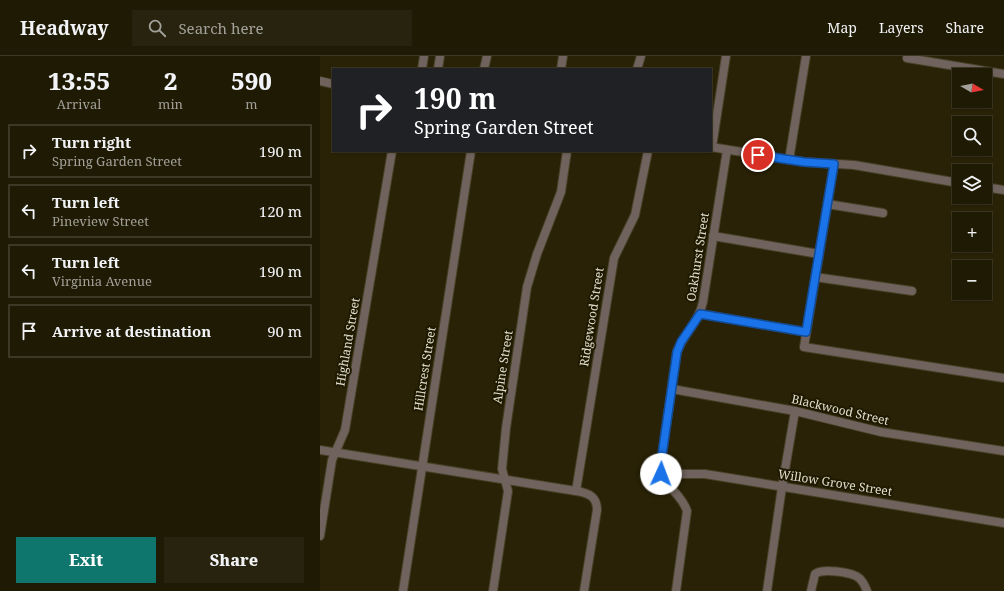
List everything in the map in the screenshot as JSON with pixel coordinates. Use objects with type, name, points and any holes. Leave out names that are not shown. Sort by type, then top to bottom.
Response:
[{"type":"street","points":[[422,68],[424,56]]},
{"type":"street","points":[[438,68],[440,56]]},
{"type":"street","points":[[484,68],[487,56]]},
{"type":"street","points":[[561,68],[563,56]]},
{"type":"street","points":[[637,68],[641,56]]},
{"type":"street","points":[[726,56],[712,147],[789,160],[854,165],[952,182]]},
{"type":"street","points":[[789,160],[806,56]]},
{"type":"street","points":[[907,58],[1004,74]]},
{"type":"street","points":[[320,81],[332,84]]},
{"type":"street","name":"Oakhurst Street","points":[[661,474],[661,462],[677,352],[681,342],[700,314],[727,150]]},
{"type":"street","name":"Highland Street","points":[[320,536],[332,460],[345,430],[392,152]]},
{"type":"street","name":"Hillcrest Street","points":[[403,591],[471,152]]},
{"type":"street","name":"Alpine Street","points":[[493,591],[508,491],[502,469],[506,428],[527,288],[537,254],[562,192],[567,152]]},
{"type":"street","name":"Ridgewood Street","points":[[576,491],[614,258],[635,215],[648,152]]},
{"type":"street","points":[[834,164],[804,347],[1004,378]]},
{"type":"street","points":[[992,188],[1004,190]]},
{"type":"street","points":[[827,204],[883,213]]},
{"type":"street","points":[[714,236],[819,254]]},
{"type":"street","points":[[815,277],[912,291]]},
{"type":"street","points":[[700,314],[806,332]]},
{"type":"street","name":"Blackwood Street","points":[[672,389],[795,411],[881,432],[1004,451]]},
{"type":"street","points":[[767,591],[795,411]]},
{"type":"street","points":[[320,450],[422,468],[586,493],[594,498],[597,510],[584,591]]},
{"type":"street","points":[[661,474],[666,483],[685,505],[687,511],[676,591]]},
{"type":"street","name":"Willow Grove Street","points":[[661,474],[705,474],[1004,523]]},
{"type":"street","points":[[811,591],[813,579],[818,571],[828,571],[855,576],[862,581],[867,591]]},
{"type":"route","points":[[661,474],[661,462],[677,352],[681,342],[700,314],[806,332],[834,164],[804,162],[758,155]]}]
